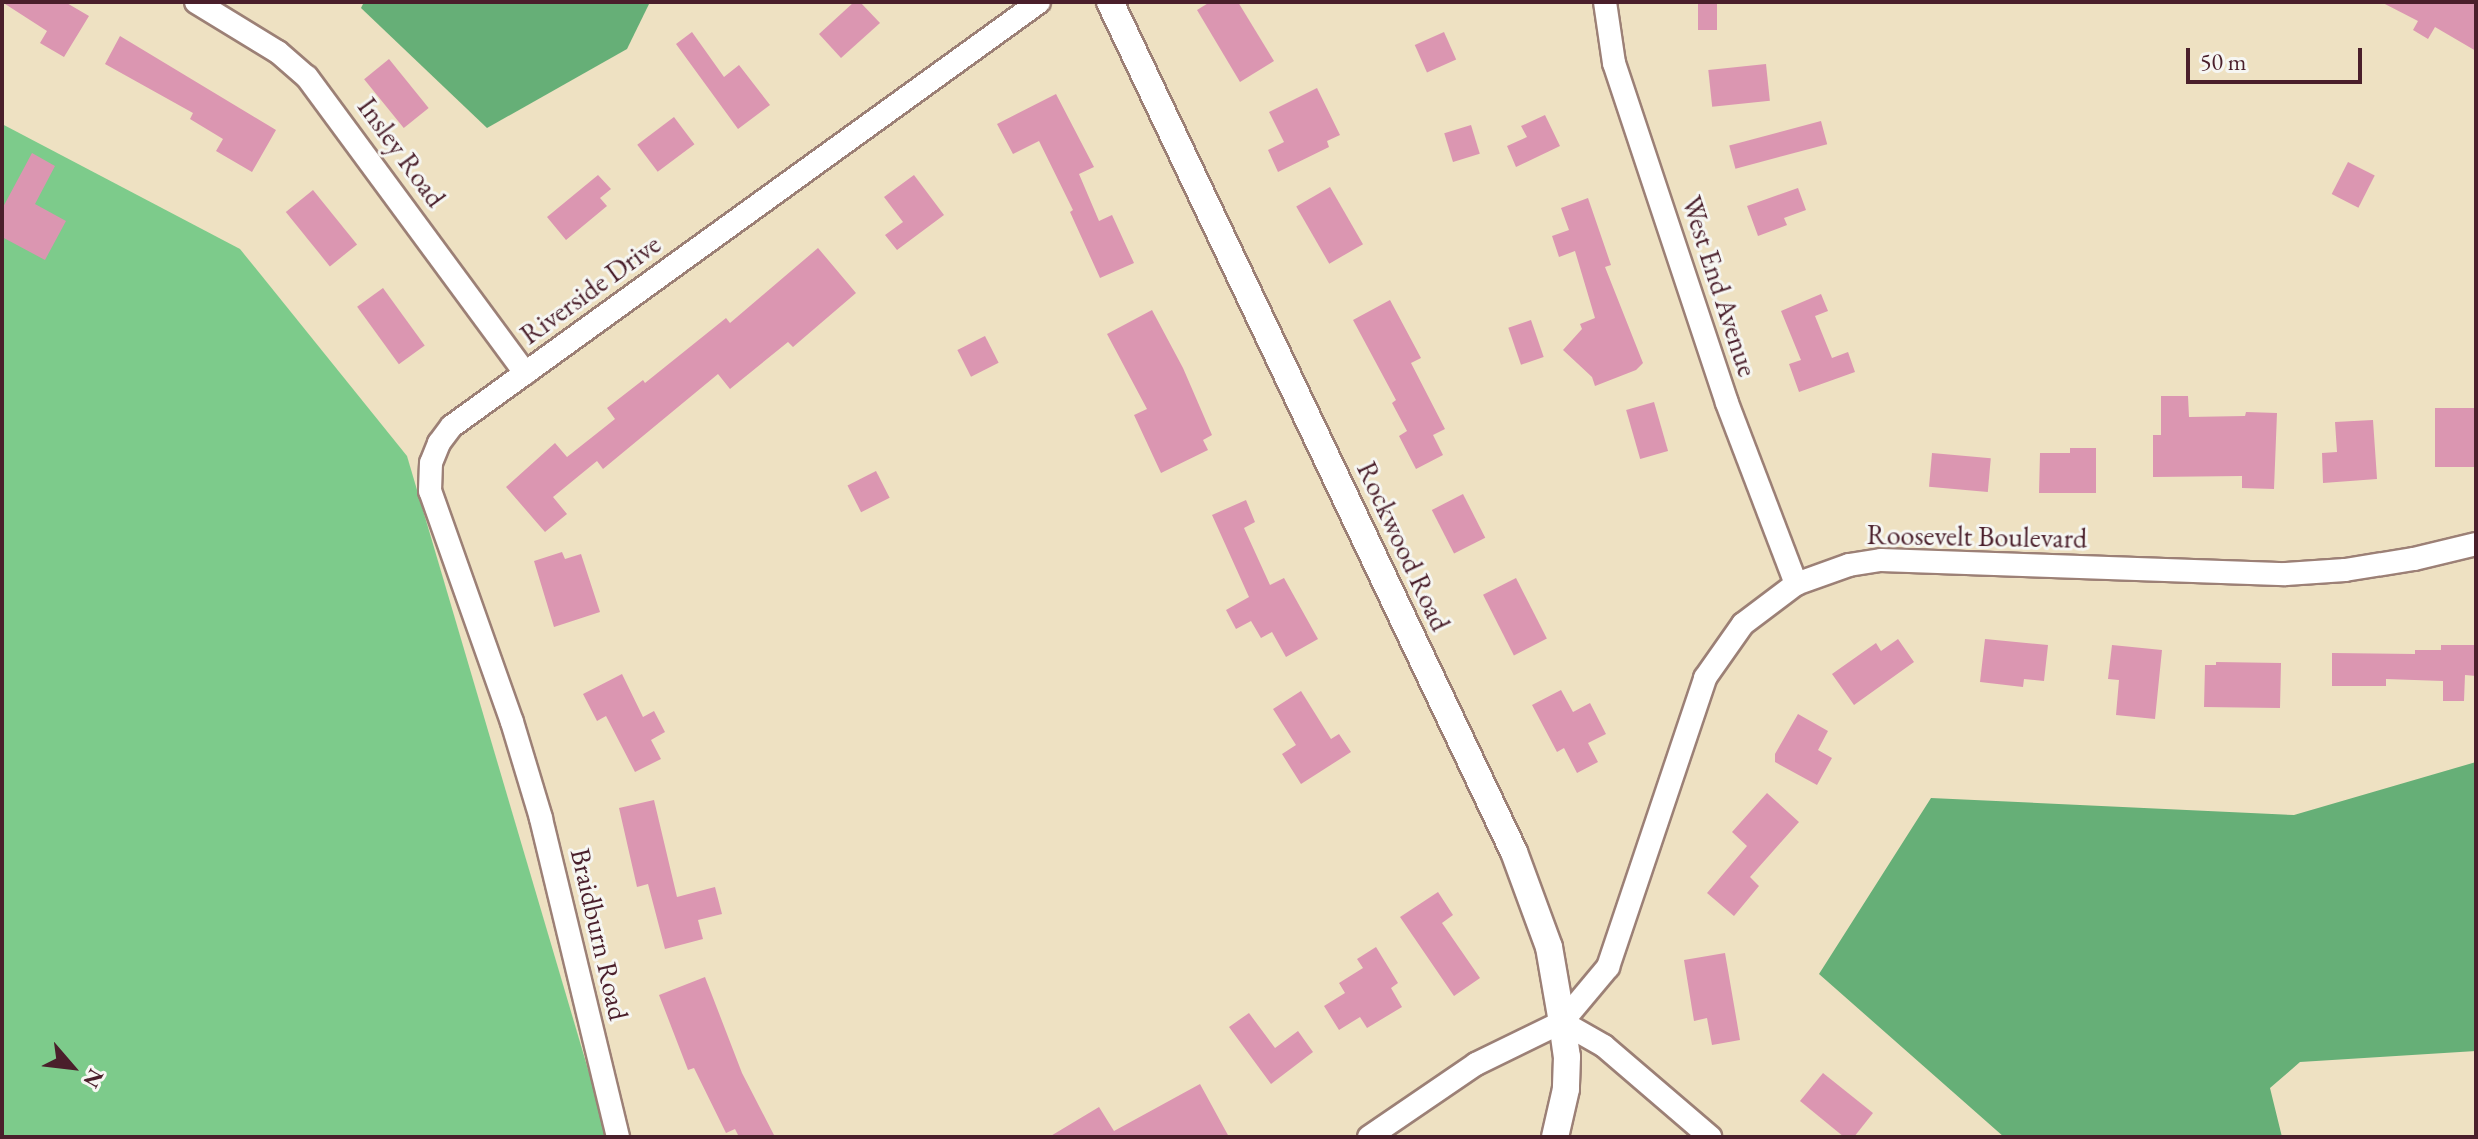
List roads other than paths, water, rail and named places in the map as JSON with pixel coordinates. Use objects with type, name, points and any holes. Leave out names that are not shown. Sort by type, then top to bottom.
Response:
[{"type":"street","name":"Insley Road","points":[[196,2],[278,52],[307,77],[525,373]]},
{"type":"street","name":"Riverside Drive","points":[[519,746],[429,484],[431,463],[439,443],[452,426],[1039,2]]},
{"type":"street","name":"Rockwood Road","points":[[1110,2],[1514,852],[1549,947],[1562,1022],[1566,1089],[1555,1137]]},
{"type":"street","name":"West End Avenue","points":[[1605,2],[1619,77],[1727,403],[1796,584]]},
{"type":"street","name":"Roosevelt Boulevard","points":[[1562,1022],[1608,967],[1705,678],[1743,624],[1796,584],[1849,565],[1881,560],[2286,574],[2414,559],[2476,544]]},
{"type":"street","name":"Braidburn Road","points":[[519,746],[553,864],[618,1137]]},
{"type":"street","points":[[1369,1137],[1476,1064],[1562,1022],[1604,1046],[1710,1137]]}]
